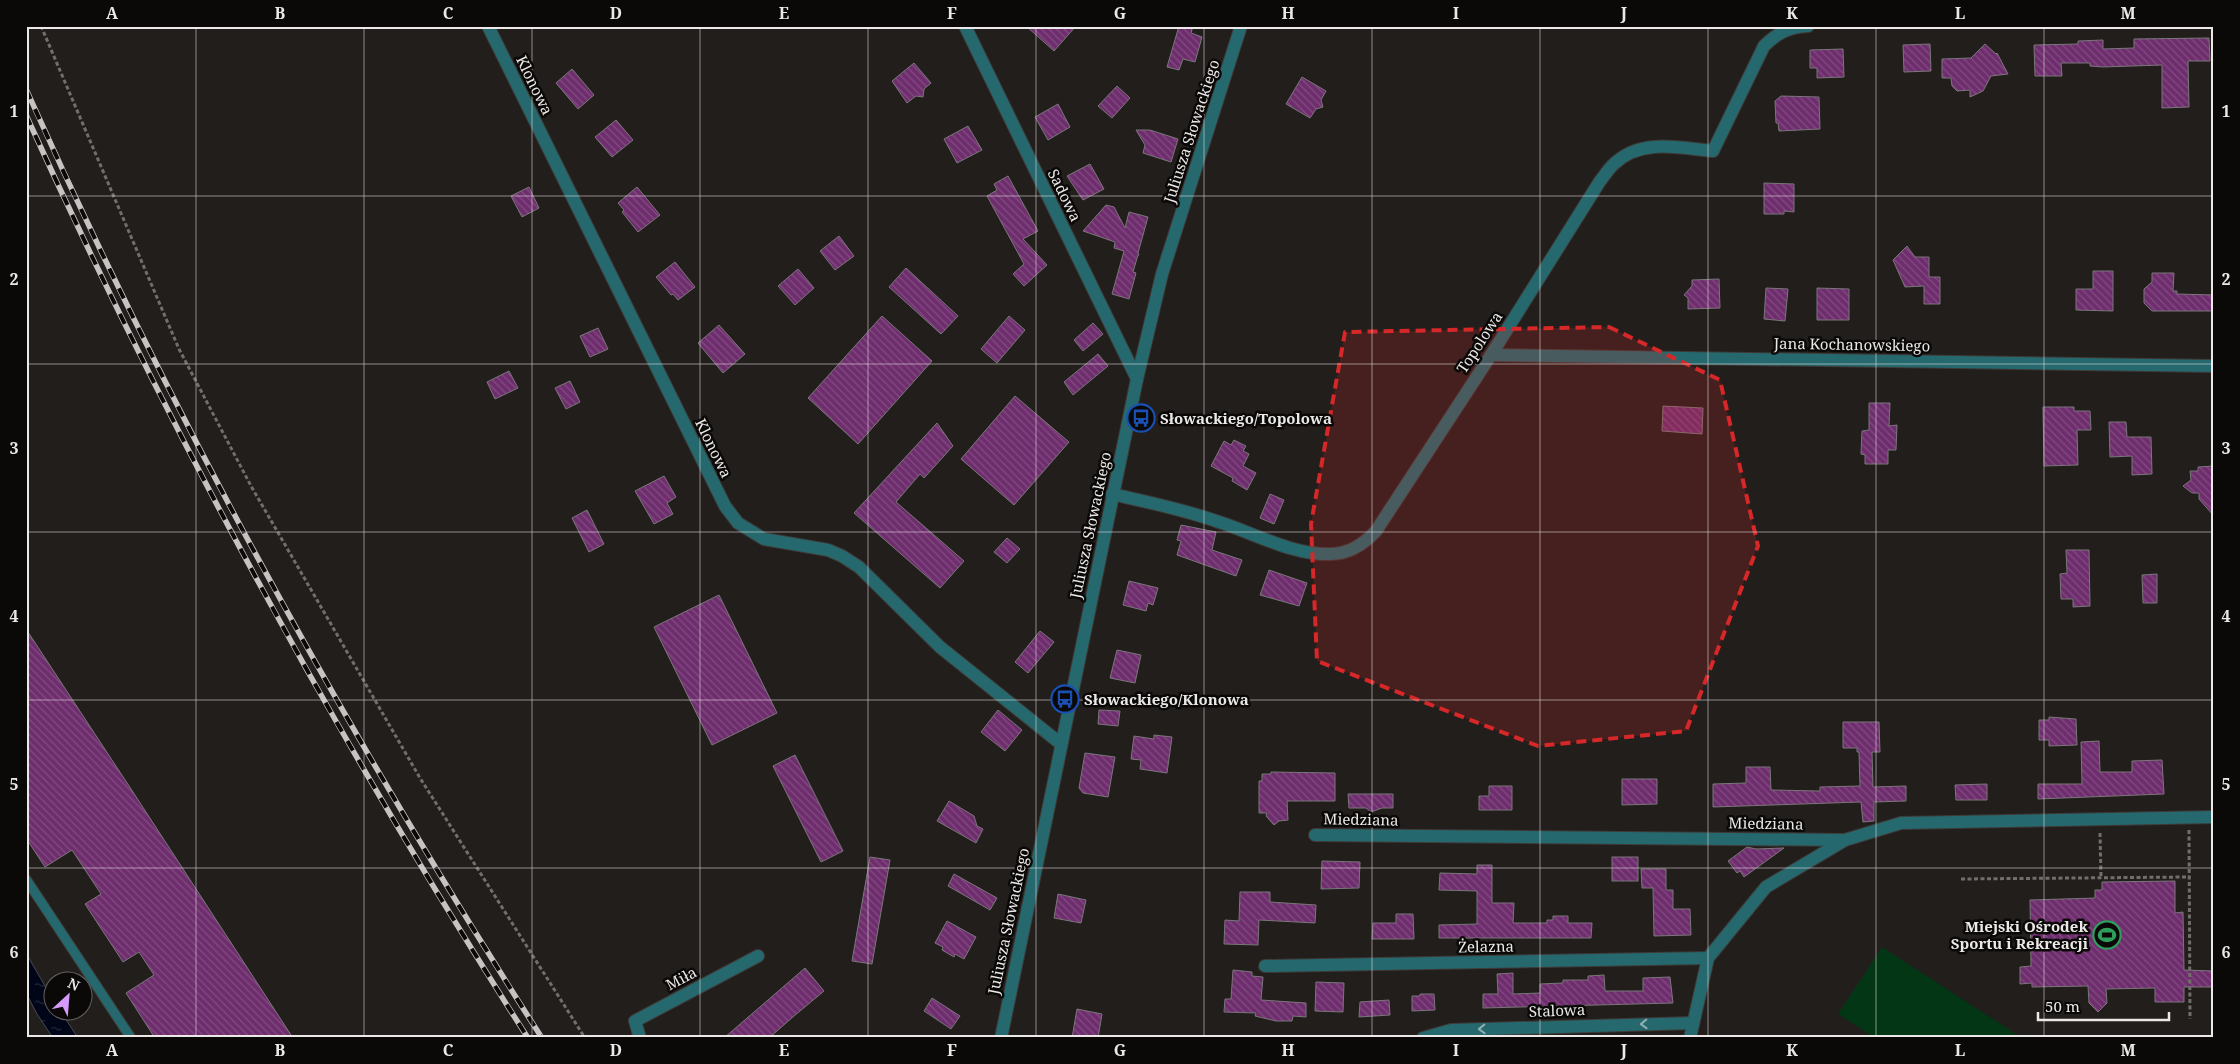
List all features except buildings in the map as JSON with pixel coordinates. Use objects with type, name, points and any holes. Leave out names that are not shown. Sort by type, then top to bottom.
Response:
[{"type":"street","name":"Klonowa","points":[[488,26],[725,506],[738,523],[764,539],[828,550],[842,556],[859,568],[940,647],[1061,744]]},
{"type":"street","name":"Sadowa","points":[[965,26],[1136,379]]},
{"type":"street","name":"Juliusza Słowackiego","points":[[1001,1038],[1136,379],[1162,274],[1242,26]]},
{"type":"street","name":"Topolowa","points":[[1112,494],[1214,520],[1302,551],[1331,554],[1345,552],[1366,541],[1376,531],[1491,355],[1600,181],[1615,163],[1633,151],[1655,146],[1713,151],[1764,46],[1774,36],[1793,27],[1808,26]]},
{"type":"street","name":"Jana Kochanowskiego","points":[[1491,355],[2214,366]]},
{"type":"street","name":"Miedziana","points":[[1316,835],[1845,840],[1901,822],[2214,817]]},
{"type":"street","points":[[1690,1038],[1708,958],[1766,887],[1845,840]]},
{"type":"street","name":"Miła","points":[[640,1038],[635,1021],[758,956]]},
{"type":"street","name":"Żelazna","points":[[1265,966],[1708,958]]},
{"type":"street","name":"Stalowa","points":[[1423,1038],[1451,1030],[1693,1023]]},
{"type":"lane","points":[[26,879],[131,1038]]},
{"type":"path","points":[[41,26],[179,349],[251,486],[420,778],[585,1038]]},
{"type":"path","points":[[2189,817],[2190,1019]]},
{"type":"path","points":[[2100,819],[2101,877]]},
{"type":"path","points":[[1960,879],[2189,877]]},
{"type":"highlighted area","points":[[1609,327],[1720,380],[1758,546],[1686,731],[1538,746],[1317,661],[1311,524],[1345,332]]},
{"type":"green space","points":[[1882,947],[2019,1036],[2018,1038],[1875,1038],[1838,1014]]},
{"type":"water","points":[[26,953],[42,981],[42,1022],[26,993]]},
{"type":"water","points":[[42,1022],[68,1022],[78,1038],[53,1038]]},
{"type":"railway","points":[[26,89],[82,212],[141,334],[202,454],[266,573],[400,808],[542,1038]]},
{"type":"railway","points":[[26,115],[139,353],[260,586],[390,814],[528,1038]]},
{"type":"place","name":"Słowackiego/Topolowa","points":[[1141,418]]},
{"type":"place","name":"Słowackiego/Klonowa","points":[[1065,699]]},
{"type":"place","name":"Miejski Ośrodek Sportu i Rekreacji","points":[[2107,935]]}]
